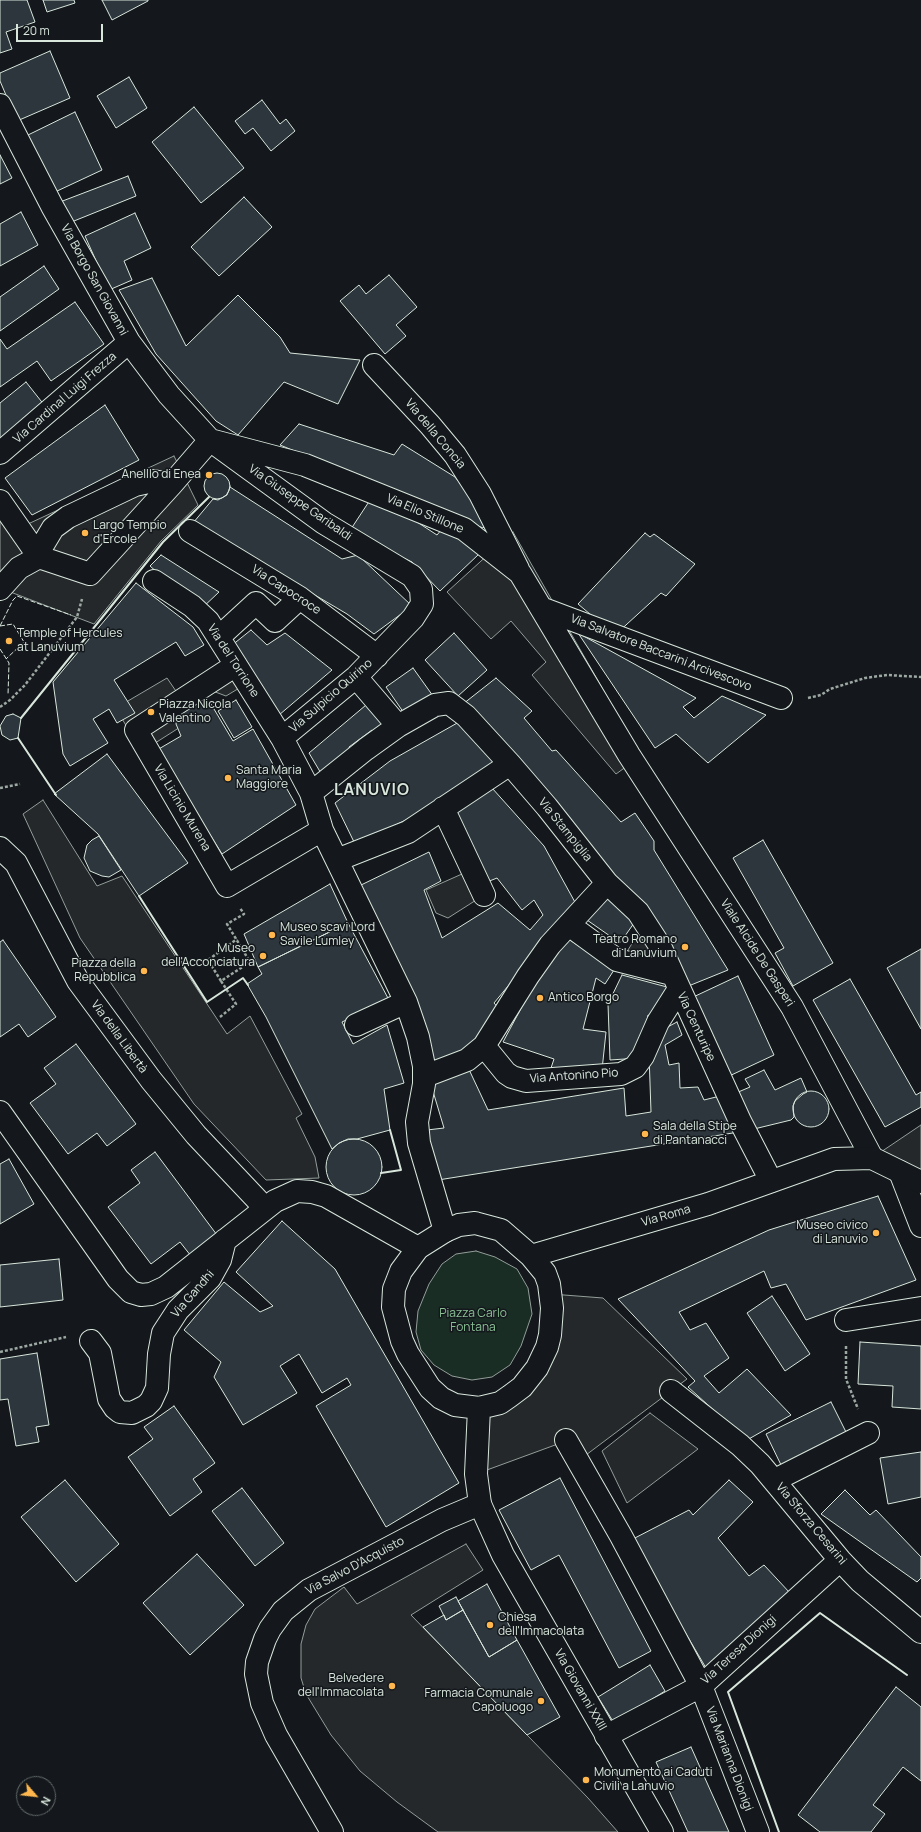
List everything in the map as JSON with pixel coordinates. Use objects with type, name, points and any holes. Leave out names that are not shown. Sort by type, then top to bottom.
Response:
[{"type":"street","name":"Via Borgo San Giovanni","points":[[0,105],[52,206],[129,342],[156,379],[210,440]]},
{"type":"street","name":"Via Cardinal Luigi Frezza","points":[[0,453],[129,342]]},
{"type":"street","name":"Via della Concia","points":[[374,365],[430,425],[455,455],[491,513],[520,573]]},
{"type":"street","points":[[0,501],[39,557],[90,574],[210,440]]},
{"type":"street","name":"Via Elio Stillone","points":[[210,440],[305,465],[464,529],[520,573],[629,755]]},
{"type":"street","name":"Via Giuseppe Garibaldi","points":[[210,440],[324,524],[412,576],[421,589],[423,597]]},
{"type":"street","points":[[0,589],[10,576],[20,568],[39,557],[41,548],[53,528],[68,517],[135,485],[153,481],[172,484]]},
{"type":"street","name":"Via Capocroce","points":[[190,530],[300,598],[377,656]]},
{"type":"street","name":"Via del Torrione","points":[[154,581],[192,606],[208,621],[219,636],[282,738],[311,794],[322,830],[406,1002],[418,1036],[425,1076]]},
{"type":"street","name":"Via Sulpicio Quirino","points":[[282,738],[356,677],[377,656],[418,612],[422,604],[423,597]]},
{"type":"street","points":[[219,636],[256,603],[275,621],[300,598]]},
{"type":"street","name":"Via Salvatore Baccarini Arcivescovo","points":[[541,608],[781,698]]},
{"type":"street","name":"Via Licinio Murena","points":[[227,886],[136,730],[236,665]]},
{"type":"street","points":[[356,677],[398,726]]},
{"type":"street","name":"Via Stampiglia","points":[[311,794],[366,749],[398,726],[435,705],[449,703],[466,716],[548,807],[608,883]]},
{"type":"street","name":"Viale Alcide De Gasperi","points":[[629,755],[792,1007],[872,1158]]},
{"type":"street","points":[[337,860],[408,832],[510,764]]},
{"type":"street","points":[[443,808],[484,895]]},
{"type":"street","points":[[227,886],[322,830]]},
{"type":"street","name":"Via della Libertà","points":[[0,848],[16,863],[78,981],[151,1080],[196,1135],[265,1208]]},
{"type":"street","points":[[445,1231],[421,1150],[418,1133],[418,1113],[425,1076],[467,1060],[484,1046],[535,965],[550,945],[608,883]]},
{"type":"street","name":"Via Centuripe","points":[[608,883],[638,912],[660,946],[740,1121],[771,1181]]},
{"type":"street","points":[[569,925],[618,960],[676,981]]},
{"type":"street","name":"Via Antonino Pio","points":[[484,1046],[512,1077],[526,1081],[621,1074],[635,1067],[643,1056],[676,981]]},
{"type":"street","points":[[356,1025],[406,1002]]},
{"type":"street","name":"Via Gandhi","points":[[0,1112],[118,1279],[131,1292],[140,1295],[160,1291],[265,1208],[290,1193],[305,1190],[334,1200],[418,1248]]},
{"type":"street","points":[[872,1158],[921,1182]]},
{"type":"street","name":"Via Roma","points":[[531,1256],[708,1204],[834,1159],[872,1158]]},
{"type":"street","points":[[900,1172],[921,1226]]},
{"type":"street","points":[[476,1223],[493,1226],[508,1235],[531,1256],[545,1274],[551,1294],[552,1321],[547,1347],[537,1368],[522,1387],[500,1403],[479,1408],[455,1405],[441,1398],[423,1378],[402,1341],[393,1307],[394,1289],[404,1267],[418,1248],[445,1231],[459,1225],[476,1223]]},
{"type":"street","name":"Via Gandhi","points":[[92,1341],[100,1352],[109,1398],[115,1408],[120,1412],[132,1413],[146,1406],[151,1401],[157,1388],[159,1354],[163,1333],[178,1310],[210,1278],[220,1260],[225,1240]]},
{"type":"street","points":[[846,1320],[921,1308]]},
{"type":"street","name":"Via Sforza Cesarini","points":[[671,1391],[740,1446],[775,1480],[806,1522],[860,1581],[921,1632]]},
{"type":"street","name":"Via Giovanni XXIII","points":[[479,1408],[476,1466],[480,1504],[503,1555],[662,1832]]},
{"type":"street","points":[[775,1480],[868,1433]]},
{"type":"street","name":"Via Marianna Dionigi","points":[[566,1440],[621,1536],[700,1686],[758,1832]]},
{"type":"street","name":"Via Salvo D'Acquisto","points":[[332,1832],[276,1735],[262,1703],[256,1674],[257,1662],[265,1639],[283,1611],[309,1590],[442,1520],[480,1504]]},
{"type":"street","name":"Via Teresa Dionigi","points":[[606,1736],[700,1686],[840,1560]]},
{"type":"path","points":[[0,706],[10,700],[25,685],[77,617],[90,574]]},
{"type":"path","points":[[781,698],[806,698],[821,696],[830,689],[865,678],[887,675],[921,677]]},
{"type":"path","points":[[0,788],[20,784]]},
{"type":"path","points":[[221,980],[250,962],[228,924],[244,914],[227,886]]},
{"type":"path","points":[[220,1017],[236,1004],[208,960],[237,940]]},
{"type":"path","points":[[846,1320],[846,1379],[868,1433]]},
{"type":"path","points":[[0,1352],[71,1336],[79,1336],[92,1341]]},
{"type":"green space","name":"Piazza Carlo Fontana","points":[[476,1251],[495,1257],[517,1269],[528,1288],[532,1314],[521,1346],[510,1365],[492,1377],[472,1380],[452,1376],[434,1365],[421,1350],[416,1332],[418,1311],[429,1284],[442,1264],[456,1254]]},
{"type":"shaded area","name":"Largo Tempio d'Ercole","points":[[174,456],[198,505],[161,541],[94,624],[0,588],[0,506],[28,524]]},
{"type":"shaded area","points":[[513,532],[641,756],[616,774],[532,675],[546,662],[511,621],[491,639],[447,592]]},
{"type":"shaded area","name":"Piazza Nicola Valentino","points":[[226,666],[241,687],[226,696],[210,690],[196,693],[185,724],[141,752],[116,708],[167,678],[180,697]]},
{"type":"shaded area","name":"Piazza della Repubblica","points":[[43,800],[97,886],[122,876],[227,1034],[250,1016],[302,1114],[296,1118],[315,1157],[319,1178],[266,1180],[194,1104],[80,938],[23,814]]},
{"type":"shaded area","points":[[471,870],[484,895],[448,918],[436,913],[426,890]]},
{"type":"shaded area","points":[[645,923],[672,974],[621,961]]},
{"type":"shaded area","points":[[921,1125],[921,1182],[872,1158]]},
{"type":"shaded area","points":[[551,1294],[603,1298],[687,1379],[578,1461],[566,1441],[476,1474],[479,1408],[529,1378]]},
{"type":"shaded area","points":[[650,1413],[698,1449],[627,1503],[602,1451]]},
{"type":"shaded area","name":"Belvedere dell'Immacolata","points":[[466,1544],[483,1570],[411,1615],[588,1798],[618,1832],[438,1832],[397,1802],[360,1771],[331,1735],[306,1694],[301,1678],[301,1644],[306,1625],[315,1609],[344,1587],[357,1604]]},
{"type":"building","points":[[0,0],[27,0],[35,22],[6,32],[12,49],[0,53]]},
{"type":"building","points":[[43,0],[74,0],[75,3],[47,12]]},
{"type":"building","points":[[102,0],[148,0],[148,1],[112,20]]},
{"type":"building","points":[[50,51],[70,98],[17,121],[0,81],[0,73]]},
{"type":"building","points":[[129,77],[147,108],[116,128],[97,96]]},
{"type":"building","points":[[262,100],[280,124],[286,119],[295,131],[271,151],[253,128],[245,134],[235,121]]},
{"type":"building","points":[[194,107],[244,168],[201,203],[152,142]]},
{"type":"building","points":[[75,112],[102,170],[55,192],[28,135]]},
{"type":"building","points":[[0,155],[12,178],[0,184]]},
{"type":"building","points":[[128,176],[136,196],[69,223],[60,202]]},
{"type":"building","points":[[244,197],[272,227],[219,276],[191,247]]},
{"type":"building","points":[[21,212],[38,245],[0,266],[0,224]]},
{"type":"building","points":[[135,213],[151,248],[124,261],[132,280],[109,290],[85,236]]},
{"type":"building","points":[[44,266],[59,289],[0,331],[0,297]]},
{"type":"building","points":[[389,275],[417,307],[396,325],[406,336],[385,354],[340,301],[359,285],[366,294]]},
{"type":"building","points":[[152,278],[186,346],[238,295],[280,337],[290,353],[360,360],[338,404],[284,382],[238,435],[216,421],[156,354],[119,290]]},
{"type":"building","points":[[75,302],[104,344],[51,381],[37,361],[0,387],[0,339],[7,349]]},
{"type":"building","points":[[26,382],[45,406],[0,442],[0,403]]},
{"type":"building","points":[[105,405],[139,460],[32,515],[5,478]]},
{"type":"building","points":[[299,424],[394,455],[402,444],[455,477],[490,521],[483,528],[280,445]]},
{"type":"building","points":[[217,473],[226,477],[230,486],[226,495],[217,499],[208,495],[204,486],[208,477]]},
{"type":"building","points":[[230,487],[342,559],[358,555],[412,606],[374,634],[347,614],[193,523],[213,499],[218,500],[227,495]]},
{"type":"building","points":[[374,494],[437,535],[446,524],[479,554],[440,591],[412,562],[349,532]]},
{"type":"building","points":[[645,533],[650,537],[654,534],[695,564],[666,596],[661,593],[615,635],[578,604]]},
{"type":"building","points":[[161,555],[219,592],[200,610],[150,566]]},
{"type":"building","points":[[136,583],[193,627],[204,645],[185,656],[176,642],[114,680],[135,713],[117,723],[109,709],[93,719],[108,743],[70,766],[63,754],[53,682]]},
{"type":"building","points":[[251,630],[267,645],[285,633],[332,670],[279,715],[231,646]]},
{"type":"building","points":[[454,633],[487,670],[458,696],[425,660]]},
{"type":"building","points":[[578,633],[696,698],[683,707],[694,718],[722,696],[766,715],[708,763],[676,734],[655,748]]},
{"type":"building","points":[[413,668],[433,696],[406,716],[386,687]]},
{"type":"building","points":[[496,678],[532,711],[524,718],[552,751],[556,750],[621,822],[635,813],[654,841],[654,850],[728,970],[686,987],[463,704]]},
{"type":"building","points":[[236,700],[252,727],[234,738],[218,711]]},
{"type":"building","points":[[372,700],[392,725],[376,735],[372,730],[349,747],[352,754],[322,775],[309,753]]},
{"type":"building","name":"Santa Maria Maggiore","points":[[196,701],[211,704],[233,741],[253,729],[296,805],[222,854],[157,750],[181,736],[176,724],[177,714]]},
{"type":"building","points":[[13,714],[21,718],[18,738],[10,740],[2,735],[0,726],[6,716]]},
{"type":"building","points":[[459,722],[496,765],[423,812],[355,844],[335,803],[390,761]]},
{"type":"building","points":[[107,754],[188,863],[139,896],[98,834],[54,794]]},
{"type":"building","points":[[492,788],[544,846],[576,904],[494,1003],[501,1011],[466,1052],[435,1065],[420,1009],[359,886],[429,852],[441,881],[424,890],[442,938],[498,903],[530,930],[543,915],[534,900],[522,910],[497,878],[487,882],[452,813]]},
{"type":"building","points":[[99,836],[121,870],[109,877],[90,871],[84,858],[87,845]]},
{"type":"building","points":[[763,840],[833,963],[793,986],[775,953],[784,948],[733,858]]},
{"type":"building","points":[[330,884],[348,923],[258,967],[244,934]]},
{"type":"building","points":[[606,893],[639,916],[620,943],[587,920]]},
{"type":"building","points":[[348,923],[389,1000],[342,1022],[353,1044],[387,1025],[404,1083],[384,1089],[390,1130],[357,1139],[348,1139],[339,1143],[332,1149],[266,1017],[247,984],[262,974],[258,967]]},
{"type":"building","points":[[567,938],[614,970],[605,984],[596,978],[583,1029],[606,1032],[602,1070],[551,1068],[554,1059],[503,1042],[555,945]]},
{"type":"building","points":[[3,940],[56,1017],[28,1037],[19,1024],[0,1037],[0,942]]},
{"type":"building","points":[[921,949],[921,1029],[887,968]]},
{"type":"building","points":[[622,975],[667,987],[653,1017],[648,1015],[640,1058],[610,1060],[608,1004]]},
{"type":"building","points":[[738,976],[774,1055],[725,1078],[689,999]]},
{"type":"building","points":[[850,979],[916,1095],[921,1092],[921,1107],[885,1127],[813,1000]]},
{"type":"building","points":[[677,1022],[682,1035],[665,1045],[669,1065],[679,1063],[680,1088],[698,1087],[704,1100],[720,1096],[739,1132],[438,1180],[427,1130],[444,1128],[429,1078],[465,1061],[488,1110],[624,1088],[626,1116],[651,1112],[649,1054],[658,1032]]},
{"type":"building","points":[[76,1044],[136,1124],[107,1146],[97,1133],[68,1154],[30,1103],[56,1084],[44,1068]]},
{"type":"building","points":[[764,1070],[775,1090],[801,1078],[807,1092],[795,1101],[793,1106],[794,1117],[791,1120],[754,1129],[736,1093],[750,1087],[745,1079]]},
{"type":"building","points":[[811,1091],[824,1096],[829,1109],[824,1122],[811,1127],[798,1122],[793,1109],[798,1096]]},
{"type":"building","points":[[354,1139],[365,1141],[374,1147],[380,1156],[382,1167],[380,1178],[374,1187],[365,1193],[354,1195],[343,1193],[334,1187],[328,1178],[326,1167],[328,1156],[334,1147],[343,1141]]},
{"type":"building","points":[[155,1152],[217,1235],[191,1256],[180,1242],[151,1264],[108,1207],[140,1183],[131,1170]]},
{"type":"building","points":[[9,1159],[34,1204],[0,1224],[0,1164]]},
{"type":"building","points":[[878,1196],[916,1280],[806,1320],[786,1284],[771,1288],[764,1271],[679,1312],[690,1330],[706,1323],[729,1358],[704,1376],[719,1393],[747,1369],[791,1415],[747,1440],[688,1387],[695,1381],[618,1299],[769,1230]]},
{"type":"building","points":[[282,1221],[335,1269],[459,1483],[386,1527],[316,1406],[351,1385],[347,1378],[322,1393],[299,1354],[280,1366],[297,1393],[243,1425],[214,1377],[221,1362],[184,1330],[224,1282],[260,1312],[273,1306],[236,1272]]},
{"type":"building","points":[[59,1259],[63,1300],[0,1307],[0,1265]]},
{"type":"building","points":[[772,1296],[810,1354],[785,1371],[747,1313]]},
{"type":"building","points":[[860,1342],[921,1346],[921,1409],[892,1407],[893,1386],[858,1384]]},
{"type":"building","points":[[37,1353],[49,1425],[36,1427],[39,1442],[16,1446],[8,1399],[0,1400],[0,1359]]},
{"type":"building","points":[[831,1402],[848,1436],[783,1469],[766,1434]]},
{"type":"building","points":[[174,1406],[215,1463],[193,1479],[202,1492],[170,1516],[128,1457],[153,1439],[144,1427]]},
{"type":"building","points":[[921,1452],[921,1497],[888,1504],[880,1458]]},
{"type":"building","points":[[560,1478],[651,1651],[619,1668],[559,1555],[531,1570],[499,1510]]},
{"type":"building","points":[[65,1480],[119,1544],[76,1582],[21,1517]]},
{"type":"building","points":[[729,1480],[753,1502],[718,1538],[749,1576],[764,1565],[790,1593],[706,1668],[631,1540],[689,1510],[693,1515]]},
{"type":"building","points":[[242,1488],[284,1543],[255,1566],[212,1511]]},
{"type":"building","points":[[845,1490],[870,1515],[876,1510],[921,1557],[921,1578],[917,1582],[821,1514]]},
{"type":"building","points":[[197,1554],[244,1605],[190,1655],[143,1603]]},
{"type":"building","name":"Chiesa dell'Immacolata","points":[[487,1584],[517,1640],[489,1657],[458,1601]]},
{"type":"building","points":[[456,1597],[463,1610],[446,1620],[439,1606]]},
{"type":"building","points":[[463,1610],[489,1657],[517,1640],[560,1717],[527,1735],[423,1627],[444,1615],[446,1620]]},
{"type":"building","points":[[650,1665],[665,1691],[614,1723],[598,1697]]},
{"type":"building","points":[[896,1687],[921,1707],[921,1781],[903,1767],[873,1805],[885,1814],[871,1832],[820,1832],[798,1815]]},
{"type":"building","points":[[691,1747],[729,1832],[688,1832],[656,1762]]},
{"type":"fence","points":[[0,626],[13,600],[17,596],[71,615]]},
{"type":"fence","points":[[0,626],[13,624],[24,642],[6,659]]},
{"type":"fence","points":[[0,649],[9,663],[8,695]]},
{"type":"wall","points":[[21,718],[163,542],[209,497]]},
{"type":"wall","points":[[18,738],[56,795]]},
{"type":"wall","points":[[139,896],[207,1002],[243,978],[248,985]]},
{"type":"wall","points":[[381,1173],[401,1170],[390,1130]]},
{"type":"wall","points":[[779,1832],[728,1692],[820,1613],[907,1675]]},
{"type":"place","name":"Anelllo di Enea","points":[[209,475]]},
{"type":"place","name":"Largo Tempio d'Ercole","points":[[85,533]]},
{"type":"place","name":"Temple of Hercules at Lanuvium","points":[[9,641]]},
{"type":"place","name":"Piazza Nicola Valentino","points":[[151,712]]},
{"type":"place","name":"Santa Maria Maggiore","points":[[228,778]]},
{"type":"place","name":"Museo scavi Lord Savile Lumley","points":[[272,935]]},
{"type":"place","name":"Teatro Romano di Lanuvium","points":[[685,947]]},
{"type":"place","name":"Museo dell'Acconciatura","points":[[263,956]]},
{"type":"place","name":"Piazza della Repubblica","points":[[144,971]]},
{"type":"place","name":"Antico Borgo","points":[[540,998]]},
{"type":"place","name":"Sala della Stipe di Pantanacci","points":[[645,1134]]},
{"type":"place","name":"Museo civico di Lanuvio","points":[[876,1233]]},
{"type":"place","name":"Chiesa dell'Immacolata","points":[[490,1625]]},
{"type":"place","name":"Belvedere dell'Immacolata","points":[[392,1686]]},
{"type":"place","name":"Farmacia Comunale Capoluogo","points":[[541,1701]]},
{"type":"place","name":"Monumento ai Caduti Civili a Lanuvio","points":[[586,1780]]},
{"type":"district","name":"LANUVIO","points":[[372,791]]}]
